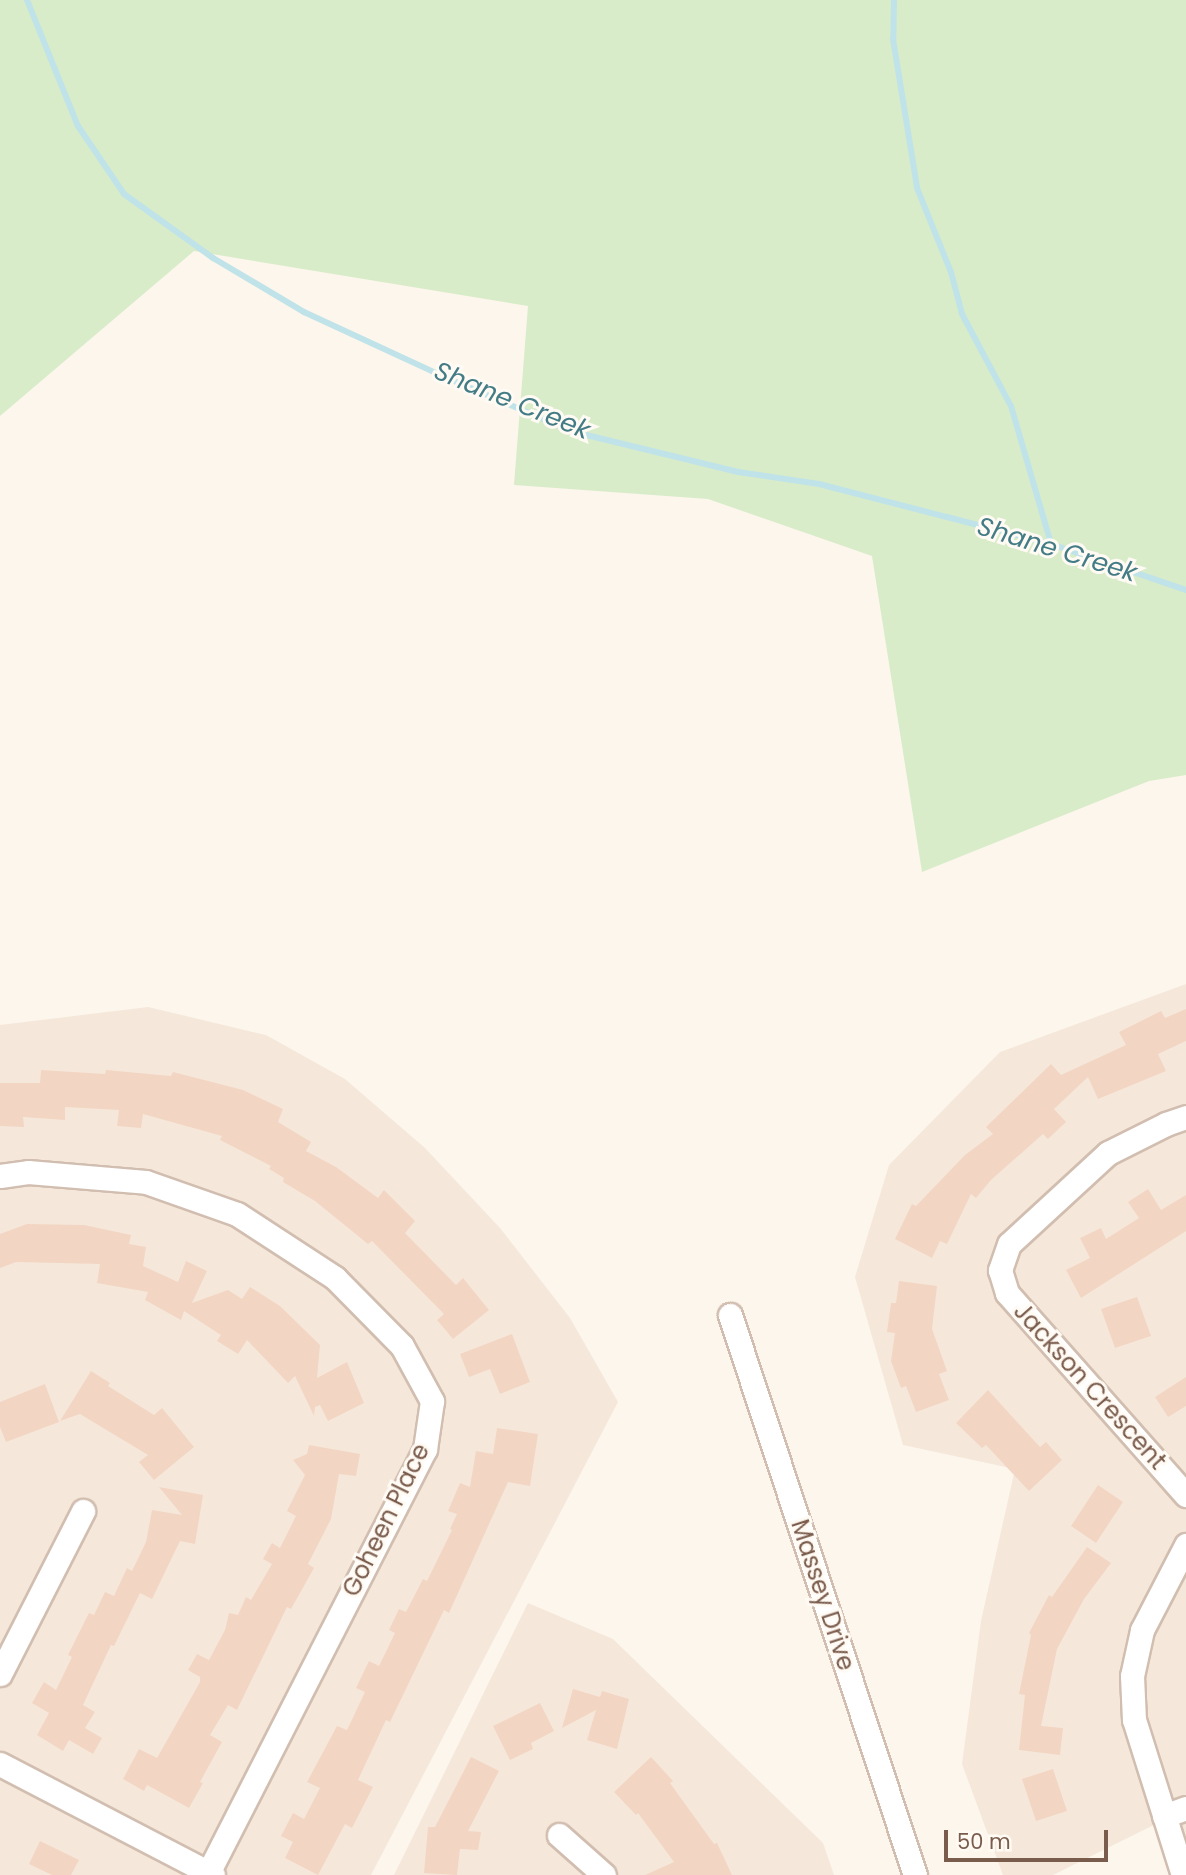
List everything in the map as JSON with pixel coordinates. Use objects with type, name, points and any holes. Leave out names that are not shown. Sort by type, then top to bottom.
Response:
[{"type":"street","name":"Jackson Crescent","points":[[1186,1117],[1108,1153],[1009,1244],[1000,1270],[1007,1293],[1186,1494]]},
{"type":"street","name":"Goheen Place","points":[[0,1176],[28,1172],[146,1182],[237,1214],[335,1278],[402,1346],[432,1401],[425,1450],[211,1874]]},
{"type":"street","name":"Massey Drive","points":[[730,1315],[915,1875]]},
{"type":"street","points":[[0,1674],[83,1511]]},
{"type":"street","points":[[1183,1875],[1134,1720],[1132,1676],[1142,1630],[1186,1545]]},
{"type":"street","points":[[0,1764],[211,1874]]},
{"type":"street","points":[[1164,1816],[1186,1808]]},
{"type":"street","points":[[559,1835],[604,1875]]},
{"type":"shaded area","points":[[1186,984],[1186,1858],[1174,1815],[1053,1875],[1003,1875],[962,1764],[981,1621],[1015,1469],[903,1445],[855,1277],[889,1165],[1000,1052]]},
{"type":"shaded area","points":[[148,1007],[266,1035],[345,1079],[425,1148],[500,1228],[570,1318],[618,1402],[371,1875],[0,1875],[0,1025]]},
{"type":"shaded area","points":[[528,1603],[613,1639],[823,1843],[834,1875],[394,1875]]},
{"type":"green space","points":[[0,0],[1186,0],[1186,775],[1149,781],[922,872],[872,556],[708,499],[514,485],[528,306],[194,251],[0,416]]},
{"type":"building","points":[[1186,1009],[1186,1041],[1158,1054],[1166,1071],[1098,1099],[1088,1077],[1054,1109],[1066,1122],[1048,1139],[1043,1134],[991,1180],[976,1198],[971,1194],[947,1244],[940,1241],[932,1258],[895,1239],[912,1204],[916,1206],[965,1155],[993,1134],[986,1127],[1051,1064],[1061,1075],[1126,1045],[1119,1032],[1161,1011],[1165,1018]]},
{"type":"building","points":[[41,1070],[105,1074],[106,1070],[171,1076],[173,1072],[243,1090],[283,1109],[278,1122],[311,1142],[306,1151],[336,1167],[378,1198],[384,1190],[415,1221],[405,1233],[456,1285],[463,1278],[489,1310],[453,1339],[437,1320],[444,1314],[372,1241],[368,1244],[315,1201],[283,1182],[284,1178],[269,1169],[271,1166],[220,1140],[222,1136],[143,1114],[141,1128],[117,1126],[119,1110],[65,1107],[65,1120],[23,1117],[24,1127],[0,1126],[0,1083],[40,1083]]},
{"type":"building","points":[[1148,1189],[1161,1210],[1186,1195],[1186,1231],[1081,1298],[1066,1270],[1090,1258],[1080,1238],[1101,1228],[1106,1239],[1139,1218],[1128,1202]]},
{"type":"building","points":[[27,1224],[84,1225],[131,1235],[129,1244],[146,1247],[143,1266],[178,1282],[186,1261],[207,1271],[192,1303],[228,1290],[242,1299],[250,1287],[280,1306],[320,1345],[317,1378],[347,1362],[364,1403],[328,1421],[320,1405],[315,1407],[314,1416],[295,1376],[288,1383],[247,1340],[238,1354],[217,1341],[221,1335],[184,1311],[181,1320],[145,1300],[148,1292],[97,1283],[100,1264],[16,1262],[0,1268],[0,1234]]},
{"type":"building","points":[[899,1281],[937,1286],[932,1329],[947,1371],[939,1374],[949,1400],[916,1412],[906,1386],[901,1388],[891,1361],[895,1333],[887,1332],[891,1303],[896,1303]]},
{"type":"building","points":[[1137,1297],[1151,1336],[1115,1348],[1101,1309]]},
{"type":"building","points":[[512,1334],[530,1382],[500,1394],[490,1369],[469,1377],[460,1354]]},
{"type":"building","points":[[91,1371],[110,1383],[108,1386],[154,1415],[162,1408],[194,1447],[154,1480],[139,1462],[148,1455],[80,1414],[60,1421]]},
{"type":"building","points":[[1186,1377],[1186,1406],[1168,1417],[1155,1397]]},
{"type":"building","points":[[45,1384],[59,1422],[6,1442],[0,1427],[0,1402]]},
{"type":"building","points":[[988,1390],[1040,1447],[1046,1442],[1062,1460],[1029,1491],[986,1445],[982,1448],[956,1423]]},
{"type":"building","points":[[497,1428],[538,1434],[530,1486],[508,1482],[449,1613],[444,1610],[390,1722],[386,1720],[358,1780],[373,1787],[352,1828],[345,1824],[318,1875],[285,1858],[293,1842],[281,1836],[293,1813],[304,1819],[320,1788],[307,1782],[337,1726],[347,1730],[365,1692],[356,1688],[369,1661],[379,1666],[395,1633],[389,1630],[399,1609],[406,1612],[423,1579],[427,1581],[452,1530],[450,1529],[457,1514],[448,1511],[460,1483],[470,1487],[476,1451],[493,1454]]},
{"type":"building","points":[[309,1445],[360,1454],[356,1476],[339,1474],[331,1519],[308,1564],[314,1568],[291,1609],[287,1607],[237,1710],[228,1705],[210,1735],[222,1742],[189,1808],[147,1785],[144,1791],[123,1779],[139,1749],[157,1758],[200,1682],[200,1677],[188,1670],[197,1654],[209,1660],[225,1630],[229,1613],[238,1615],[246,1597],[251,1600],[272,1564],[263,1559],[272,1543],[280,1548],[296,1516],[287,1511],[305,1475],[293,1460],[307,1454]]},
{"type":"building","points":[[1098,1485],[1123,1502],[1096,1543],[1071,1526]]},
{"type":"building","points":[[159,1487],[203,1495],[195,1544],[180,1541],[152,1599],[140,1593],[114,1646],[111,1645],[83,1705],[95,1712],[85,1728],[102,1738],[93,1754],[69,1740],[63,1751],[37,1735],[49,1713],[32,1703],[44,1682],[56,1690],[72,1657],[68,1655],[89,1613],[94,1615],[105,1592],[114,1596],[127,1568],[132,1571],[146,1542],[152,1510],[182,1515]]},
{"type":"building","points":[[1087,1547],[1111,1563],[1084,1599],[1057,1649],[1041,1726],[1063,1728],[1060,1755],[1019,1750],[1025,1695],[1019,1694],[1031,1635],[1029,1633],[1049,1595],[1052,1597]]},
{"type":"building","points":[[573,1689],[600,1697],[602,1691],[629,1699],[617,1749],[587,1740],[596,1710],[562,1728]]},
{"type":"building","points":[[540,1703],[554,1731],[531,1743],[533,1749],[510,1760],[493,1726]]},
{"type":"building","points":[[471,1757],[499,1771],[468,1831],[481,1832],[478,1850],[460,1849],[457,1875],[424,1873],[428,1827],[435,1827]]},
{"type":"building","points":[[651,1757],[673,1781],[670,1783],[714,1844],[717,1843],[732,1875],[645,1875],[674,1862],[638,1813],[636,1815],[614,1792]]},
{"type":"building","points":[[1053,1769],[1067,1811],[1036,1821],[1022,1779]]},
{"type":"building","points":[[40,1841],[79,1860],[71,1875],[52,1875],[29,1864]]},
{"type":"waterway","name":"Shane Creek","points":[[27,0],[78,126],[124,194],[213,258],[304,312],[447,378],[574,432],[738,472],[819,484],[947,517],[1051,544],[1186,590]]},
{"type":"waterway","points":[[894,0],[893,39],[917,188],[951,272],[962,314],[1011,406],[1051,544]]}]
